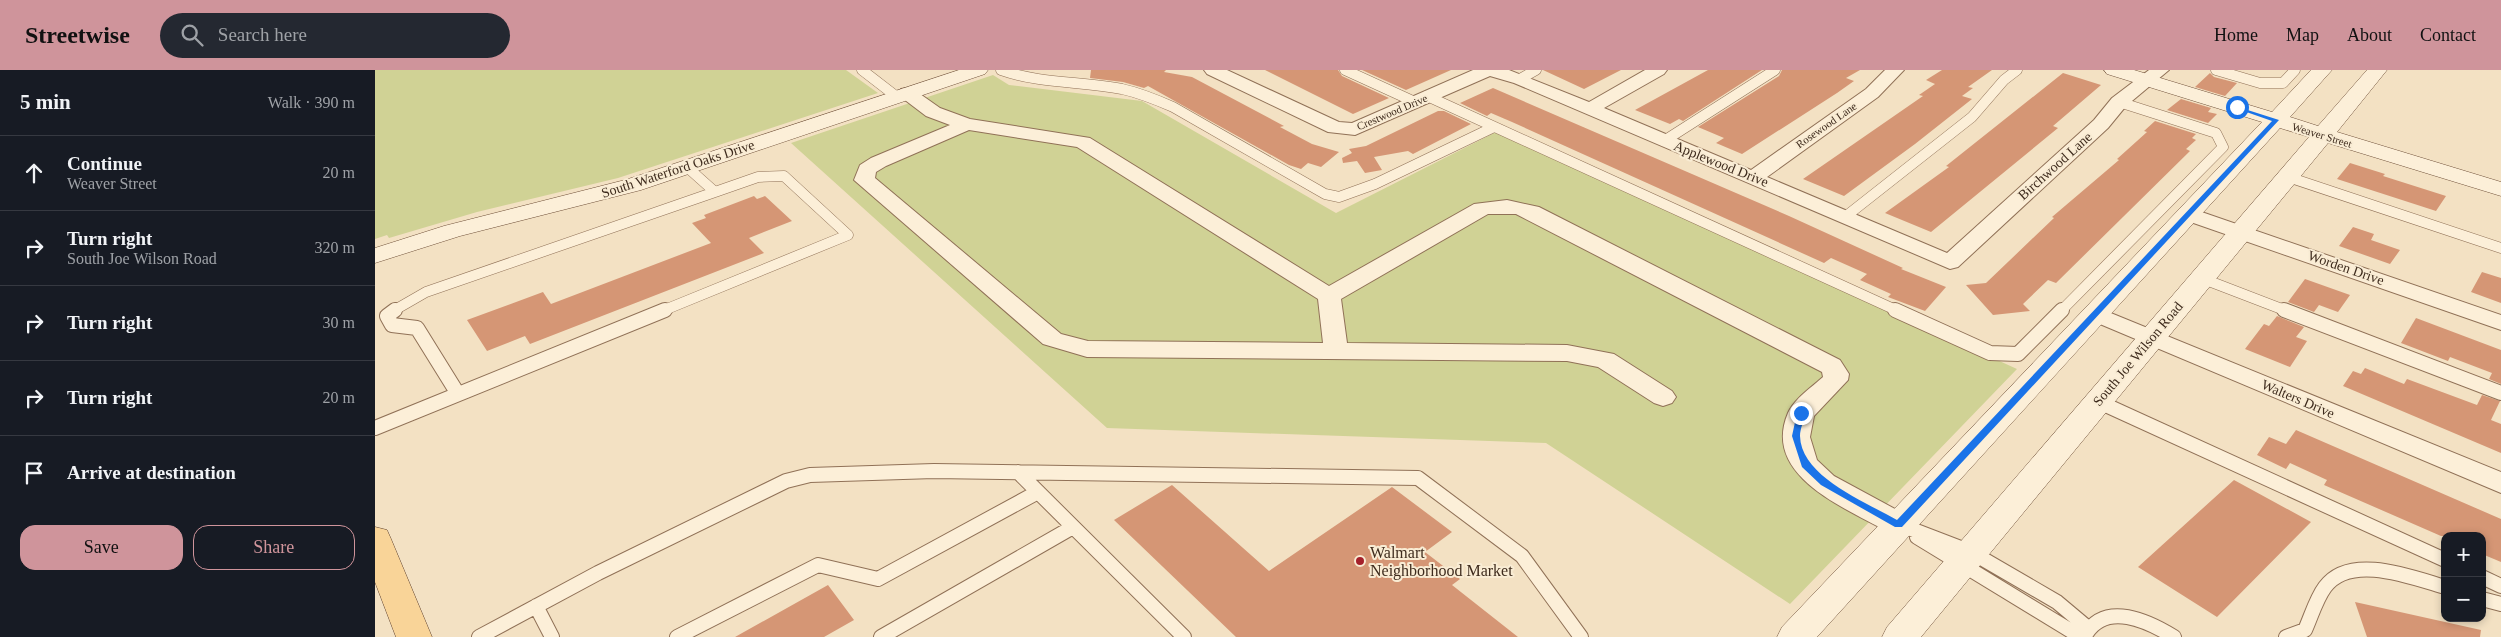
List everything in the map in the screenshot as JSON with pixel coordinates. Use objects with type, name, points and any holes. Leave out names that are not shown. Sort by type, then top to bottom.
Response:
[{"type":"main road","name":"South Waterford Oaks Drive","points":[[375,256],[452,231],[633,185],[978,70]]},
{"type":"main road","name":"Weaver Street","points":[[2114,70],[2153,74],[2320,135],[2501,189]]},
{"type":"main road","points":[[1795,637],[2322,70]]},
{"type":"main road","name":"South Joe Wilson Road","points":[[1900,637],[2099,402],[2285,176],[2377,70]]},
{"type":"main road","points":[[375,539],[414,637]]},
{"type":"street","name":"Crestwood Drive","points":[[1213,70],[1335,128],[1355,129],[1489,70]]},
{"type":"street","name":"Applewood Drive","points":[[1489,70],[1528,74],[1589,109],[1754,177],[1950,262]]},
{"type":"street","points":[[1589,109],[1658,70]]},
{"type":"street","name":"Rosewood Lane","points":[[1754,177],[1872,93],[1895,70]]},
{"type":"street","name":"Birchwood Lane","points":[[1950,262],[2101,124],[2119,102],[2153,74]]},
{"type":"street","points":[[902,95],[933,112],[966,124],[1083,142],[1329,296]]},
{"type":"street","points":[[966,124],[945,136],[879,161],[867,168],[864,180],[1052,339],[1087,349],[1567,353],[1605,360],[1663,397]]},
{"type":"street","points":[[1329,296],[1482,209],[1501,205],[1523,209],[1831,366],[1836,374],[1835,380],[1801,413],[1796,436],[1805,465],[1824,483],[1898,524]]},
{"type":"street","name":"Worden Drive","points":[[2190,214],[2501,323]]},
{"type":"street","points":[[1329,296],[1336,351]]},
{"type":"street","name":"Walters Drive","points":[[2096,314],[2501,483]]},
{"type":"lane","points":[[863,70],[902,95]]},
{"type":"lane","points":[[1001,70],[1015,76],[1043,81],[1123,89],[1147,96],[1173,107],[1325,194],[1339,197],[1375,184],[1493,127]]},
{"type":"lane","points":[[1345,70],[1493,127],[1990,353],[2019,354],[2223,147],[2216,133],[2119,102]]},
{"type":"lane","points":[[1664,141],[1775,70]]},
{"type":"lane","points":[[1845,217],[1972,117],[1985,105],[2005,77],[2017,70]]},
{"type":"lane","points":[[2216,70],[2260,83],[2283,83],[2295,70]]},
{"type":"lane","points":[[687,167],[715,192]]},
{"type":"lane","points":[[375,428],[848,235],[784,176],[756,178],[426,292],[403,303],[387,316],[392,324],[417,328],[458,394]]},
{"type":"lane","points":[[2285,176],[2501,248]]},
{"type":"lane","points":[[2201,278],[2501,393]]},
{"type":"lane","points":[[2099,402],[2441,558]]},
{"type":"lane","points":[[479,637],[597,573],[786,481],[810,475],[934,471],[1418,478],[1522,556],[1581,637]]},
{"type":"lane","points":[[1018,472],[1184,637]]},
{"type":"lane","points":[[677,637],[818,565],[878,579],[1038,492]]},
{"type":"lane","points":[[1898,524],[2057,602],[2085,634],[2098,620],[2116,616],[2137,619],[2159,627],[2173,637]]},
{"type":"lane","points":[[881,637],[1073,527]]},
{"type":"lane","points":[[2286,637],[2305,630],[2324,588],[2337,574],[2361,569],[2400,573],[2441,586]]},
{"type":"lane","points":[[2486,579],[2501,586]]},
{"type":"lane","points":[[2486,600],[2501,604]]},
{"type":"lane","points":[[536,606],[552,637]]},
{"type":"green space","points":[[375,70],[846,70],[878,93],[618,178],[477,212],[389,238],[387,235],[375,239]]},
{"type":"green space","points":[[993,75],[1009,85],[1142,101],[1336,213],[1496,132],[2017,369],[1790,604],[1546,443],[1107,428],[791,143]]},
{"type":"building","points":[[1091,70],[1166,70],[1164,72],[1192,77],[1284,126],[1280,127],[1312,144],[1339,152],[1321,167],[1308,163],[1301,169],[1289,165],[1148,86],[1144,88],[1123,82],[1090,78]]},
{"type":"building","points":[[1265,70],[1338,70],[1342,76],[1389,98],[1353,114]]},
{"type":"building","points":[[1362,70],[1451,70],[1406,90]]},
{"type":"building","points":[[1543,70],[1621,70],[1584,89]]},
{"type":"building","points":[[1708,70],[1762,70],[1683,121],[1679,119],[1670,124],[1635,110]]},
{"type":"building","points":[[1782,70],[1860,70],[1846,78],[1854,81],[1742,154],[1716,143],[1724,138],[1698,127],[1779,76]]},
{"type":"building","points":[[1942,70],[1992,70],[1968,87],[1973,88],[1962,96],[1972,99],[1844,196],[1803,179],[1923,96],[1919,95],[1935,84],[1926,80]]},
{"type":"building","points":[[2063,73],[2101,85],[2053,126],[2058,128],[1931,232],[1885,213],[1949,167],[1946,166]]},
{"type":"building","points":[[2210,73],[2214,77],[2237,83],[2225,96],[2195,87]]},
{"type":"building","points":[[1493,88],[1789,216],[1903,268],[1901,269],[1946,287],[1925,311],[1888,297],[1891,294],[1860,280],[1867,274],[1831,258],[1824,263],[1512,122],[1491,113],[1487,116],[1460,103]]},
{"type":"building","points":[[2181,99],[2211,108],[2208,112],[2217,114],[2208,123],[2167,110]]},
{"type":"building","points":[[1438,111],[1444,111],[1471,124],[1413,154],[1408,151],[1374,157],[1382,170],[1365,173],[1357,161],[1343,163],[1342,158],[1352,153],[1349,149],[1366,146]]},
{"type":"building","points":[[2155,121],[2196,134],[2192,138],[2196,140],[2186,149],[2190,151],[2056,283],[2048,280],[2023,304],[2030,311],[1993,315],[1966,285],[1986,283],[2054,218],[2052,217],[2119,160],[2117,159],[2147,132],[2144,131]]},
{"type":"building","points":[[2350,163],[2385,174],[2383,176],[2446,196],[2436,211],[2337,179]]},
{"type":"building","points":[[754,196],[757,199],[765,196],[792,221],[749,238],[764,253],[530,344],[525,336],[487,351],[467,320],[543,292],[551,304],[711,243],[692,223],[706,218],[704,215]]},
{"type":"building","points":[[2353,227],[2374,234],[2371,240],[2400,250],[2390,264],[2339,246]]},
{"type":"building","points":[[2482,272],[2501,278],[2501,303],[2471,292]]},
{"type":"building","points":[[2305,279],[2350,295],[2338,312],[2319,305],[2314,312],[2288,302]]},
{"type":"building","points":[[2277,316],[2304,327],[2296,337],[2307,341],[2290,367],[2245,349],[2264,324],[2269,326]]},
{"type":"building","points":[[2416,318],[2501,350],[2501,384],[2489,379],[2492,373],[2450,357],[2448,361],[2401,343]]},
{"type":"building","points":[[2365,368],[2404,384],[2407,379],[2477,405],[2482,395],[2500,401],[2491,420],[2501,424],[2501,453],[2343,386],[2353,371],[2361,374]]},
{"type":"building","points":[[2296,430],[2501,519],[2501,562],[2486,556],[2486,532],[2441,532],[2441,536],[2324,485],[2327,480],[2290,463],[2286,469],[2257,455],[2269,437],[2286,444]]},
{"type":"building","points":[[2234,480],[2311,522],[2217,617],[2138,567]]},
{"type":"building","name":"Walmart Neighborhood Market","points":[[1172,485],[1269,571],[1392,487],[1452,532],[1425,552],[1460,579],[1452,585],[1518,637],[1236,637],[1114,520]]},
{"type":"building","points":[[828,585],[854,620],[824,637],[735,637]]},
{"type":"building","points":[[2355,602],[2481,630],[2480,637],[2367,637]]},
{"type":"place","name":"Walmart Neighborhood Market","points":[[1360,561]]},
{"type":"route","points":[[1801,413],[1796,436],[1805,465],[1824,483],[1898,524],[2276,120],[2237,107]]}]
